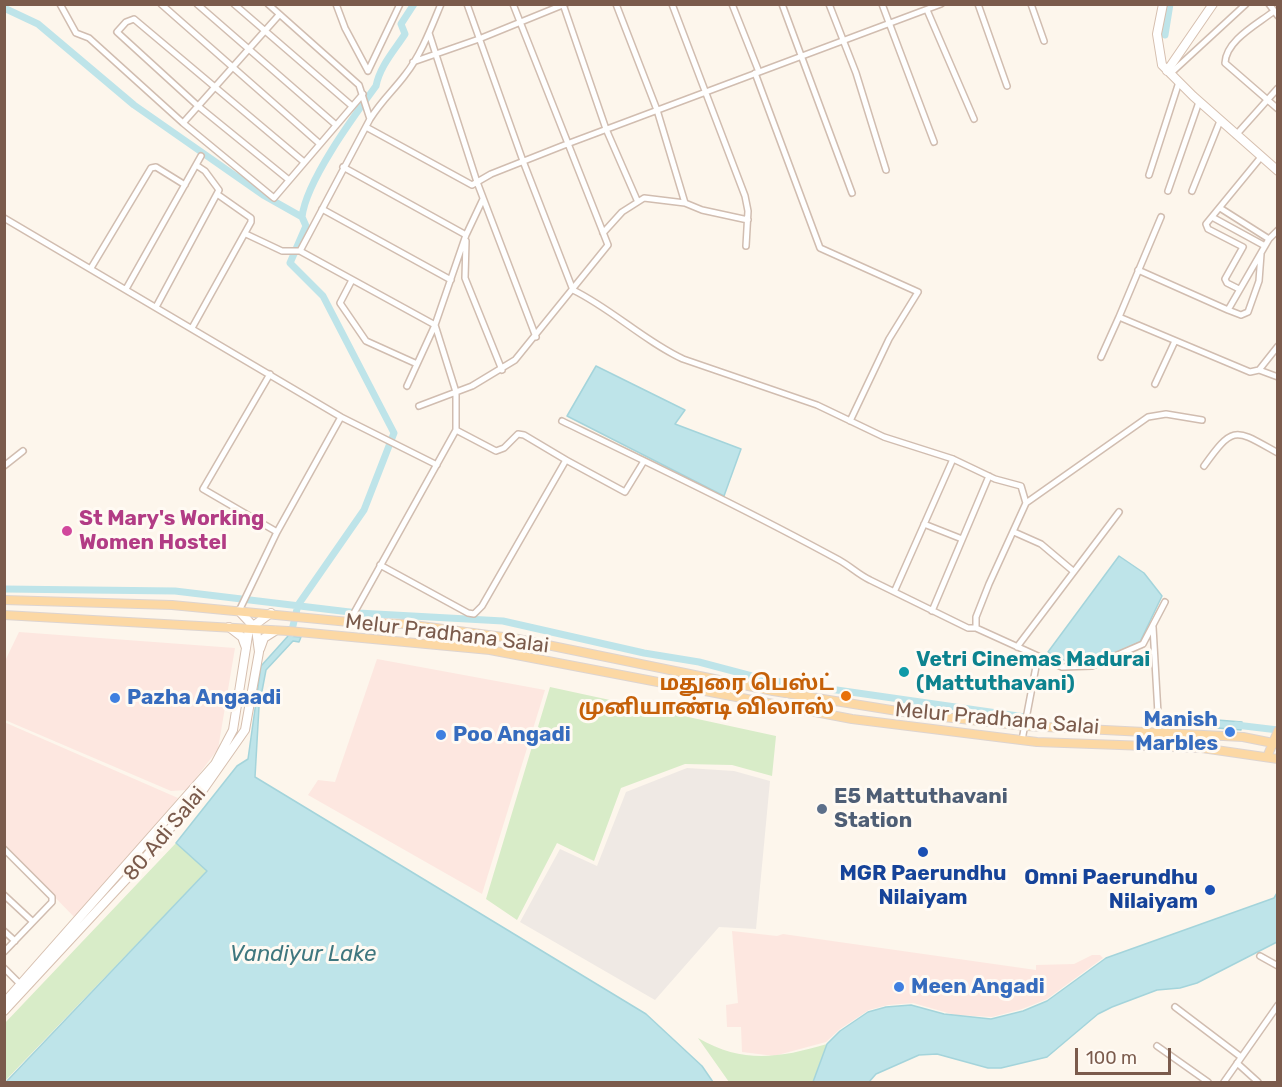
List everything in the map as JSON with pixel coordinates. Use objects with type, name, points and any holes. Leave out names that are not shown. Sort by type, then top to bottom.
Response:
[{"type":"main road","points":[[1163,4],[1157,34],[1162,65],[1199,102],[1278,171]]},
{"type":"main road","points":[[1168,73],[1213,4]]},
{"type":"main road","name":"Melur Pradhana Salai","points":[[4,600],[172,604],[239,608],[349,622],[406,624],[518,639],[773,691],[916,714],[1026,726],[1243,737],[1275,743]]},
{"type":"main road","points":[[239,608],[252,627],[271,613]]},
{"type":"main road","name":"Melur Pradhana Salai","points":[[4,615],[252,627],[490,650],[842,718],[1022,740],[1202,748],[1277,758]]},
{"type":"main road","points":[[229,627],[242,637],[246,650]]},
{"type":"main road","name":"80 Adi Salai","points":[[4,1011],[215,764],[233,730],[252,627]]},
{"type":"main road","name":"80 Adi Salai","points":[[4,1003],[24,987],[132,874],[223,764],[245,730],[259,652],[252,627]]},
{"type":"main road","points":[[259,652],[264,638],[275,630]]},
{"type":"main road","points":[[1267,757],[1275,743],[1277,731]]},
{"type":"street","points":[[60,4],[76,33],[89,38],[183,123],[274,198],[363,96]]},
{"type":"street","points":[[160,4],[320,144]]},
{"type":"street","points":[[197,4],[336,125]]},
{"type":"street","points":[[234,4],[352,106]]},
{"type":"street","points":[[267,4],[359,85],[370,119]]},
{"type":"street","points":[[274,10],[280,4]]},
{"type":"street","points":[[336,4],[345,28],[368,71],[400,4]]},
{"type":"street","points":[[298,251],[370,119],[413,62],[429,33],[441,4]]},
{"type":"street","points":[[467,4],[523,161],[573,290],[600,303],[666,351],[752,384],[817,405],[884,437],[953,459],[989,476],[1021,486],[1026,503]]},
{"type":"street","points":[[419,406],[456,392],[502,370],[515,360],[536,337],[608,245],[513,4]]},
{"type":"street","points":[[616,4],[657,110],[685,202]]},
{"type":"street","points":[[672,4],[744,196],[748,220],[746,246]]},
{"type":"street","points":[[732,4],[820,248],[918,292],[889,339],[850,421]]},
{"type":"street","points":[[782,4],[852,193]]},
{"type":"street","points":[[829,4],[886,170]]},
{"type":"street","points":[[882,4],[934,142]]},
{"type":"street","points":[[366,127],[472,184],[523,161],[606,129],[941,4]]},
{"type":"street","points":[[978,4],[1007,86]]},
{"type":"street","points":[[1031,4],[1044,40]]},
{"type":"street","points":[[1168,73],[1246,4]]},
{"type":"street","points":[[1269,4],[1276,14],[1233,44],[1226,56],[1226,63],[1278,109]]},
{"type":"street","points":[[413,62],[520,24],[564,5],[606,129],[637,200]]},
{"type":"street","points":[[926,8],[974,119]]},
{"type":"street","points":[[183,123],[279,15]]},
{"type":"street","points":[[289,180],[198,106],[117,32],[126,22],[134,19],[304,162]]},
{"type":"street","points":[[429,33],[477,182],[536,337]]},
{"type":"street","points":[[1149,175],[1179,82]]},
{"type":"street","points":[[1236,135],[1278,88]]},
{"type":"street","points":[[1168,191],[1199,102]]},
{"type":"street","points":[[1192,191],[1221,121]]},
{"type":"street","points":[[126,289],[201,156]]},
{"type":"street","points":[[1239,290],[1227,283],[1225,279],[1243,247],[1208,229],[1206,224],[1261,157]]},
{"type":"street","points":[[156,307],[218,194],[219,190],[205,171],[196,165]]},
{"type":"street","points":[[91,268],[151,168],[156,167],[185,185]]},
{"type":"street","points":[[344,167],[466,235]]},
{"type":"street","points":[[192,328],[246,234],[251,218],[218,194]]},
{"type":"street","points":[[603,233],[637,200],[651,197],[685,202],[702,210],[748,220]]},
{"type":"street","points":[[407,386],[435,325],[466,235],[483,199]]},
{"type":"street","points":[[1220,208],[1269,239]]},
{"type":"street","points":[[322,209],[451,280]]},
{"type":"street","points":[[1212,217],[1265,246]]},
{"type":"street","points":[[4,218],[341,417],[436,465]]},
{"type":"street","points":[[1101,357],[1161,218]]},
{"type":"street","points":[[1228,309],[1269,239],[1278,230]]},
{"type":"street","points":[[246,234],[287,251],[298,251],[435,325],[456,392],[458,422],[456,430],[352,611],[349,622]]},
{"type":"street","points":[[466,235],[465,278],[502,370]]},
{"type":"street","points":[[1138,270],[1241,315],[1248,312],[1259,281],[1261,253]]},
{"type":"street","points":[[352,280],[340,303],[366,341],[417,364]]},
{"type":"street","points":[[1119,317],[1250,372],[1259,370],[1278,377]]},
{"type":"street","points":[[1155,384],[1175,341]]},
{"type":"street","points":[[1259,370],[1278,346]]},
{"type":"street","points":[[270,374],[203,489],[277,532]]},
{"type":"street","points":[[976,628],[976,617],[989,584],[1026,503],[1148,417],[1166,414],[1202,420]]},
{"type":"street","points":[[239,608],[277,532],[341,417]]},
{"type":"street","points":[[562,421],[840,561],[868,579],[895,590],[932,611],[1062,667],[1092,666],[1143,644],[1166,602]]},
{"type":"street","points":[[456,430],[496,451],[504,448],[518,434],[524,435],[622,492],[628,489],[644,461]]},
{"type":"street","points":[[1204,466],[1223,440],[1232,434],[1245,435],[1278,453]]},
{"type":"street","points":[[4,466],[23,451]]},
{"type":"street","points":[[895,590],[953,459]]},
{"type":"street","points":[[380,565],[468,613],[478,611],[567,460]]},
{"type":"street","points":[[932,611],[989,476]]},
{"type":"street","points":[[1017,647],[1119,512]]},
{"type":"street","points":[[924,524],[962,539]]},
{"type":"street","points":[[1014,532],[1041,544],[1073,571]]},
{"type":"street","points":[[1153,626],[1159,732]]},
{"type":"street","points":[[1022,740],[1038,656]]},
{"type":"street","points":[[4,849],[52,897],[52,902],[4,952]]},
{"type":"street","points":[[4,895],[32,921]]},
{"type":"street","points":[[4,931],[15,941]]},
{"type":"street","points":[[1260,957],[1278,966]]},
{"type":"street","points":[[4,968],[24,987]]},
{"type":"street","points":[[1224,1083],[1241,1057],[1276,1013],[1278,1005]]},
{"type":"street","points":[[1175,1007],[1241,1057]]},
{"type":"street","points":[[1157,1046],[1208,1083]]},
{"type":"street","points":[[1237,1063],[1258,1083]]},
{"type":"shaded area","name":"Pazha Angaadi","points":[[19,632],[235,648],[218,749],[187,790],[171,791],[5,720],[5,661]]},
{"type":"shaded area","name":"Poo Angadi","points":[[377,659],[545,690],[482,894],[308,795],[318,780],[335,782]]},
{"type":"shaded area","points":[[4,722],[178,798],[77,920],[5,846]]},
{"type":"shaded area","points":[[687,768],[734,771],[770,781],[756,929],[719,927],[655,1000],[520,922],[560,849],[597,866],[626,792]]},
{"type":"shaded area","name":"Meen Angadi","points":[[732,931],[777,936],[783,934],[1036,970],[1036,965],[1074,964],[1092,955],[1100,955],[1103,958],[1047,999],[1022,1009],[992,1017],[955,1015],[913,1003],[888,1005],[869,1010],[840,1029],[826,1042],[774,1056],[742,1052],[741,1027],[727,1027],[726,1005],[738,1003]]},
{"type":"green space","points":[[550,687],[776,736],[772,776],[732,765],[685,764],[621,788],[594,861],[557,843],[517,920],[486,899]]},
{"type":"green space","points":[[176,843],[207,871],[4,1082],[4,1024]]},
{"type":"green space","points":[[698,1038],[730,1052],[761,1056],[793,1053],[827,1044],[813,1082],[729,1082]]},
{"type":"water","points":[[596,366],[685,410],[675,424],[741,449],[724,496],[567,416]]},
{"type":"water","points":[[1119,556],[1144,573],[1162,596],[1140,642],[1106,657],[1082,662],[1059,659],[1048,652]]},
{"type":"water","name":"Vandiyur Lake","points":[[288,636],[301,637],[299,642],[293,641],[266,670],[259,707],[255,777],[646,1014],[702,1066],[713,1082],[6,1082],[207,871],[176,843],[237,766],[248,759],[261,666]]},
{"type":"water","points":[[1205,719],[1242,722],[1241,730],[1206,727]]},
{"type":"water","points":[[1277,893],[1277,942],[1197,983],[1180,988],[1157,990],[1098,1014],[1047,1057],[1001,1068],[988,1068],[937,1054],[919,1055],[876,1074],[869,1082],[813,1082],[827,1044],[840,1031],[868,1012],[886,1007],[911,1005],[944,1014],[991,1019],[1023,1011],[1047,1001],[1106,958],[1274,898]]},
{"type":"waterway","points":[[302,217],[305,202],[321,168],[376,86],[384,65],[405,34],[401,24],[414,4]]},
{"type":"waterway","points":[[1165,35],[1170,4]]},
{"type":"waterway","points":[[4,8],[38,24],[134,105],[263,195],[302,217],[306,226],[290,263],[323,296],[394,433],[364,510],[298,605],[291,634]]},
{"type":"waterway","points":[[4,589],[175,591],[358,613],[503,621],[644,653],[699,662],[767,680],[1025,717]]},
{"type":"waterway","points":[[1236,725],[1278,730]]},
{"type":"place","name":"St Mary's Working Women Hostel","points":[[67,531]]},
{"type":"place","name":"Vetri Cinemas Madurai (Mattuthavani)","points":[[904,672]]},
{"type":"place","name":"மதுரை பெஸ்ட் முனியாண்டி விலாஸ்","points":[[846,696]]},
{"type":"place","name":"Pazha Angaadi","points":[[115,698]]},
{"type":"place","name":"Manish Marbles","points":[[1230,732]]},
{"type":"place","name":"Poo Angadi","points":[[441,735]]},
{"type":"place","name":"E5 Mattuthavani Station","points":[[822,809]]},
{"type":"place","name":"MGR Paerundhu Nilaiyam","points":[[923,852]]},
{"type":"place","name":"Omni Paerundhu Nilaiyam","points":[[1210,890]]},
{"type":"place","name":"Meen Angadi","points":[[899,987]]}]
